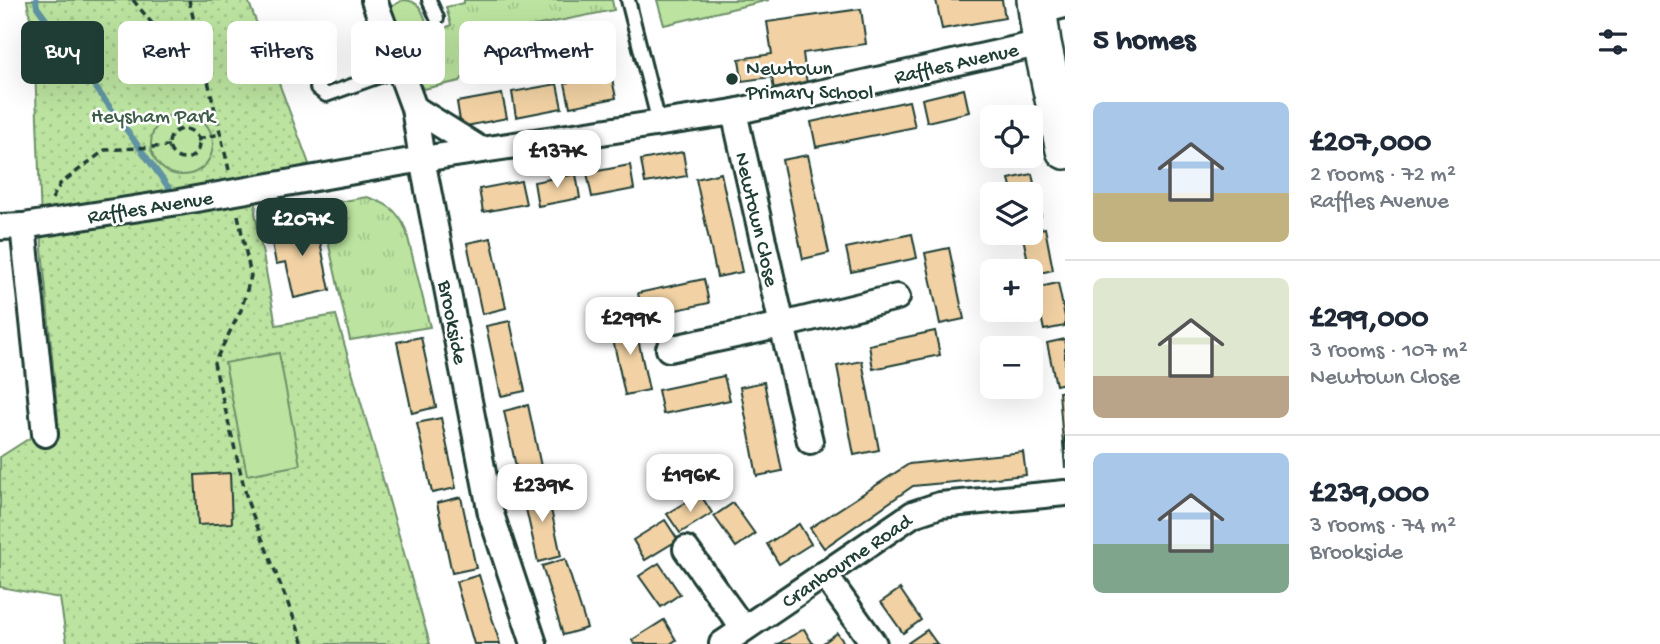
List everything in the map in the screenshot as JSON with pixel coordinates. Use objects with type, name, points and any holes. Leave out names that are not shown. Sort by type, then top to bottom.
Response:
[{"type":"main road","points":[[1045,15],[1065,150]]},
{"type":"street","name":"Brookside","points":[[376,1],[383,21]]},
{"type":"street","name":"Raffles Avenue","points":[[12,227],[422,159],[734,112],[1045,15]]},
{"type":"street","name":"Brookside","points":[[405,84],[414,108],[491,514],[534,644]]},
{"type":"street","points":[[414,108],[481,150]]},
{"type":"street","name":"Newtown Close","points":[[734,112],[810,441]]},
{"type":"street","points":[[12,227],[45,434]]},
{"type":"street","points":[[669,349],[897,297]]},
{"type":"street","name":"Cranbourne Road","points":[[722,644],[913,514],[940,505],[1065,493]]},
{"type":"street","points":[[686,549],[743,628]]},
{"type":"street","points":[[824,574],[874,644]]},
{"type":"lane","points":[[429,0],[437,18]]},
{"type":"lane","points":[[628,0],[659,123]]},
{"type":"lane","points":[[322,96],[356,84]]},
{"type":"path","points":[[133,0],[150,21]]},
{"type":"path","points":[[189,0],[194,21]]},
{"type":"path","points":[[209,84],[251,276],[241,310],[214,363],[248,503],[304,644]]},
{"type":"path","points":[[178,129],[192,131],[198,139],[196,153],[188,158],[173,155],[169,146],[170,136],[178,129]]},
{"type":"path","points":[[198,139],[220,134]]},
{"type":"path","points":[[54,222],[51,201],[60,184],[105,150],[169,146]]},
{"type":"green space","name":"Heysham Park","points":[[27,0],[248,0],[256,21],[227,21],[227,84],[279,84],[309,164],[259,183],[255,212],[276,325],[336,315],[430,644],[67,644],[60,598],[0,587],[0,457],[58,420],[42,248],[36,84],[104,84],[104,21],[30,21]]},
{"type":"green space","points":[[403,0],[410,1],[419,7],[426,21],[396,21],[391,7]]},
{"type":"green space","points":[[464,0],[612,0],[614,10],[559,21],[459,21],[459,81],[423,89],[421,84],[445,84],[445,28],[451,25],[446,7],[464,3]]},
{"type":"green space","points":[[657,0],[769,0],[664,25]]},
{"type":"green space","points":[[182,113],[204,122],[213,144],[204,166],[182,175],[160,166],[151,144],[160,122]]},
{"type":"green space","points":[[367,197],[391,208],[403,223],[430,327],[350,340],[320,205]]},
{"type":"green space","points":[[279,353],[300,465],[247,475],[225,363]]},
{"type":"building","points":[[936,0],[1002,0],[1005,18],[942,29]]},
{"type":"building","points":[[861,9],[866,44],[803,53],[807,85],[774,90],[772,77],[742,81],[739,59],[772,54],[767,22]]},
{"type":"building","points":[[557,84],[562,108],[516,117],[512,92]]},
{"type":"building","points":[[565,84],[613,84],[616,98],[570,107]]},
{"type":"building","points":[[964,89],[969,112],[927,122],[922,99]]},
{"type":"building","points":[[502,94],[507,118],[461,127],[457,102]]},
{"type":"building","points":[[909,101],[915,127],[816,147],[811,122]]},
{"type":"building","points":[[683,152],[687,176],[645,183],[641,160]]},
{"type":"building","points":[[808,155],[829,253],[803,259],[782,160]]},
{"type":"building","points":[[630,165],[634,189],[592,197],[587,173]]},
{"type":"building","points":[[721,173],[742,272],[717,277],[696,179]]},
{"type":"building","points":[[576,174],[580,198],[538,206],[534,182]]},
{"type":"building","points":[[1032,174],[1034,182],[1010,182],[1009,179]]},
{"type":"building","points":[[521,181],[526,204],[483,212],[479,189]]},
{"type":"building","points":[[316,222],[330,290],[294,298],[286,262],[276,264],[270,232]]},
{"type":"building","points":[[1043,228],[1053,270],[1043,272],[1043,259],[1028,259],[1025,245],[1043,245]]},
{"type":"building","points":[[912,234],[917,258],[851,272],[846,248]]},
{"type":"building","points":[[491,238],[506,308],[482,314],[467,243]]},
{"type":"building","points":[[949,248],[964,319],[940,324],[925,253]]},
{"type":"building","points":[[704,279],[709,303],[643,317],[638,293]]},
{"type":"building","points":[[1058,283],[1065,326],[1044,330],[1043,286]]},
{"type":"building","points":[[634,320],[649,390],[625,395],[610,325]]},
{"type":"building","points":[[510,321],[525,391],[501,396],[486,326]]},
{"type":"building","points":[[935,331],[940,355],[873,369],[869,345]]},
{"type":"building","points":[[421,337],[436,407],[412,413],[397,342]]},
{"type":"building","points":[[1065,339],[1065,383],[1056,385],[1047,343]]},
{"type":"building","points":[[862,361],[879,450],[854,455],[837,366]]},
{"type":"building","points":[[724,376],[730,400],[663,414],[658,390]]},
{"type":"building","points":[[764,382],[782,471],[757,476],[740,387]]},
{"type":"building","points":[[1065,391],[1065,468],[1059,392]]},
{"type":"building","points":[[528,405],[543,476],[519,481],[504,411]]},
{"type":"building","points":[[441,418],[456,488],[432,493],[417,423]]},
{"type":"building","points":[[1023,452],[1026,475],[913,486],[824,548],[810,528],[909,464]]},
{"type":"building","points":[[230,473],[232,523],[198,525],[195,475]]},
{"type":"building","points":[[546,486],[561,556],[538,562],[522,491]]},
{"type":"building","points":[[700,494],[712,513],[680,533],[667,514]]},
{"type":"building","points":[[461,497],[476,568],[452,573],[437,503]]},
{"type":"building","points":[[733,503],[755,534],[736,547],[714,516]]},
{"type":"building","points":[[665,520],[678,540],[645,560],[633,540]]},
{"type":"building","points":[[799,524],[811,544],[779,564],[767,544]]},
{"type":"building","points":[[565,559],[587,628],[563,635],[542,566]]},
{"type":"building","points":[[659,563],[680,594],[661,607],[639,576]]},
{"type":"building","points":[[479,575],[500,644],[474,644],[456,582]]},
{"type":"building","points":[[900,589],[921,620],[903,633],[881,602]]},
{"type":"building","points":[[664,620],[676,640],[670,644],[634,644],[632,640]]},
{"type":"building","points":[[804,629],[813,644],[778,644]]},
{"type":"building","points":[[927,630],[937,644],[908,643]]},
{"type":"building","points":[[837,633],[845,644],[822,644]]},
{"type":"waterway","points":[[36,0],[37,7],[174,195]]},
{"type":"place","name":"Newtown Primary School","points":[[732,79]]}]
